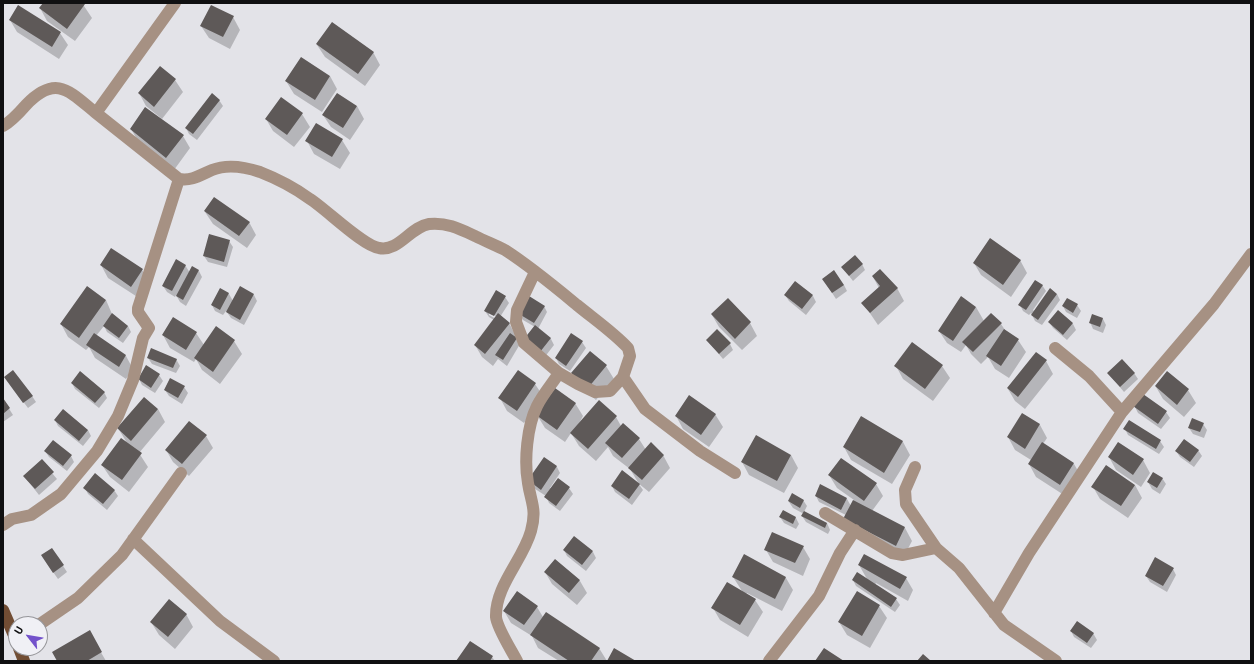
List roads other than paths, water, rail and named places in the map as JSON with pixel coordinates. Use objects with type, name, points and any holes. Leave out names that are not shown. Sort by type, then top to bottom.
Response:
[{"type":"main road","points":[[3,610],[8,622]]},
{"type":"street","points":[[96,113],[175,3]]},
{"type":"street","points":[[3,126],[9,123],[40,93],[52,88],[60,87],[69,91],[179,179],[188,180],[198,178],[213,170],[226,167],[247,169],[271,176],[304,195],[377,248],[386,249],[397,244],[415,229],[428,224],[452,225],[504,250],[535,272],[628,348],[630,356],[623,377],[610,391],[595,392],[559,373],[524,343],[516,322],[517,310],[535,272]]},
{"type":"street","points":[[3,525],[12,519],[32,515],[61,494],[97,451],[118,416],[133,380],[143,338],[149,328],[138,312],[138,308],[179,179]]},
{"type":"street","points":[[994,613],[1029,553],[1122,412],[1209,310],[1251,254]]},
{"type":"street","points":[[1055,348],[1089,376],[1122,412]]},
{"type":"street","points":[[517,661],[496,620],[497,607],[502,592],[531,532],[534,515],[533,501],[528,483],[527,440],[537,407],[559,373]]},
{"type":"street","points":[[623,377],[645,409],[700,451],[735,473]]},
{"type":"street","points":[[915,467],[905,490],[906,504],[936,548],[959,568],[1004,625],[1050,659]]},
{"type":"street","points":[[48,619],[78,598],[122,555],[181,473]]},
{"type":"street","points":[[825,513],[892,553],[903,555],[936,548]]},
{"type":"street","points":[[769,661],[819,596],[840,553],[855,530]]},
{"type":"street","points":[[133,539],[220,621],[274,661]]}]
